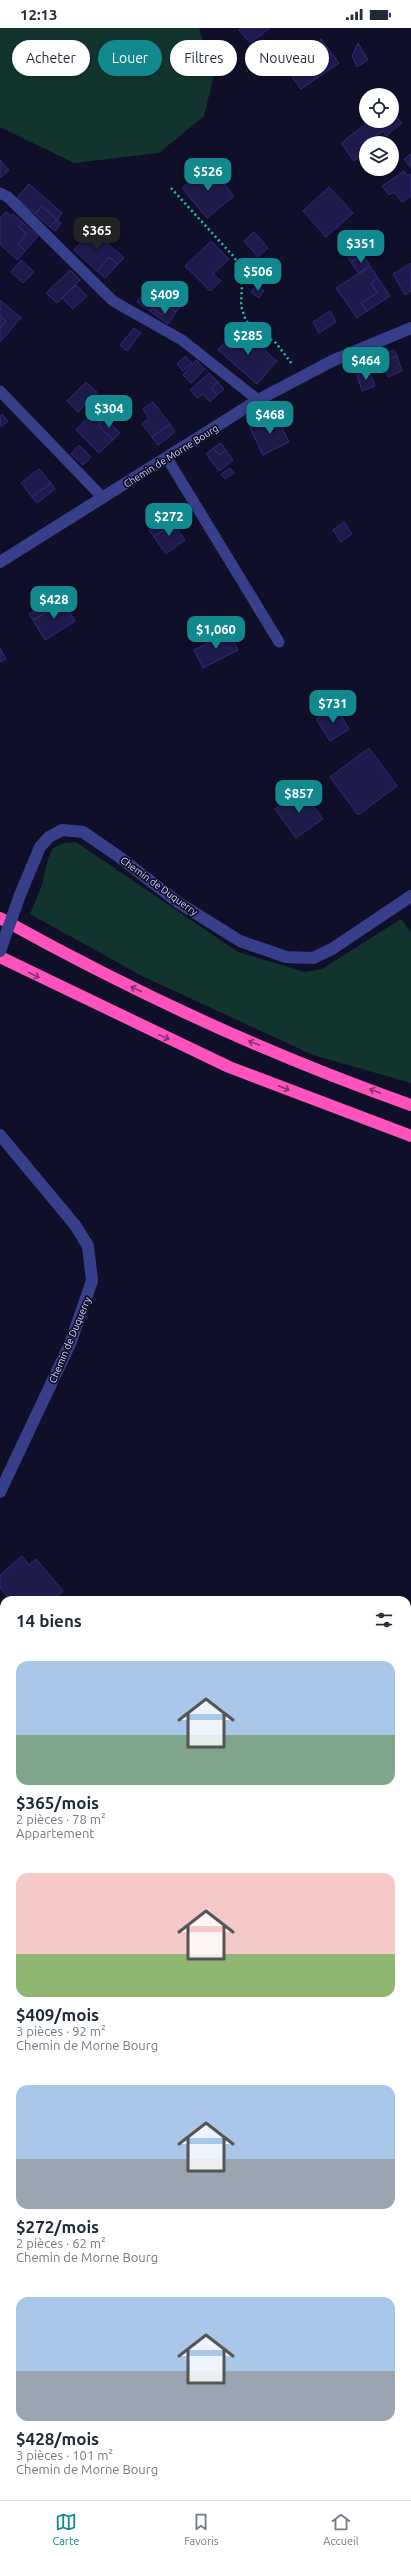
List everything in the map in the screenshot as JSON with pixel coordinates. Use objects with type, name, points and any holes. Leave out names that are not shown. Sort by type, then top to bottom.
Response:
[{"type":"highway","points":[[0,918],[85,966],[245,1040],[411,1105]]},
{"type":"highway","points":[[0,957],[229,1067],[411,1136]]},
{"type":"street","name":"Chemin de Morne Bourg","points":[[0,562],[258,400],[334,360],[411,328]]},
{"type":"street","name":"Chemin de Duquerry","points":[[0,951],[20,895],[40,847],[49,838],[62,830],[83,832],[118,856],[179,903],[240,941],[286,957],[313,958],[332,949],[411,896]]},
{"type":"street","name":"Chemin de Duquerry","points":[[0,1135],[76,1225],[88,1246],[92,1281],[70,1344],[0,1492]]},
{"type":"lane","points":[[0,193],[8,197],[113,301],[182,340],[258,400]]},
{"type":"lane","points":[[0,391],[103,498]]},
{"type":"lane","points":[[167,458],[279,642]]},
{"type":"path","points":[[170,188],[235,258],[242,285],[242,306],[246,322],[276,343],[302,378]]},
{"type":"green space","points":[[0,28],[199,28],[203,40],[170,40],[170,76],[214,76],[204,116],[159,153],[74,163],[0,127]]},
{"type":"green space","points":[[76,842],[238,952],[305,972],[322,969],[401,919],[411,932],[411,1083],[313,1055],[142,976],[30,914],[42,885],[48,859],[53,848],[64,843]]},
{"type":"building","points":[[241,28],[270,28],[254,40],[247,40],[239,30]]},
{"type":"building","points":[[358,43],[368,60],[357,67],[352,56]]},
{"type":"building","points":[[329,50],[339,63],[329,70]]},
{"type":"building","points":[[291,76],[320,76],[301,89]]},
{"type":"building","points":[[360,128],[396,128],[386,136],[383,131],[377,135],[378,136],[359,136],[359,157],[354,161],[341,143]]},
{"type":"building","points":[[411,154],[411,168],[404,159]]},
{"type":"building","points":[[0,160],[9,170],[0,178]]},
{"type":"building","points":[[209,166],[234,196],[207,218],[182,188]]},
{"type":"building","points":[[404,171],[408,176],[411,174],[411,196],[402,202],[394,192],[389,195],[382,186],[399,176]]},
{"type":"building","points":[[29,184],[62,213],[57,220],[42,206],[35,214],[17,198]]},
{"type":"building","points":[[329,187],[353,213],[326,237],[303,211]]},
{"type":"building","points":[[42,206],[57,220],[50,227],[35,214]]},
{"type":"building","points":[[6,212],[11,216],[13,214],[23,223],[19,227],[27,234],[18,244],[25,251],[17,260],[0,244],[0,218]]},
{"type":"building","points":[[57,220],[61,223],[55,231],[50,227]]},
{"type":"building","points":[[23,223],[38,236],[25,251],[18,244],[27,234],[19,227]]},
{"type":"building","points":[[92,230],[124,258],[118,264],[109,257],[97,271],[74,250]]},
{"type":"building","points":[[254,232],[268,248],[258,257],[244,241]]},
{"type":"building","points":[[360,235],[370,250],[363,254],[353,239]]},
{"type":"building","points":[[353,239],[363,254],[351,262],[341,247]]},
{"type":"building","points":[[211,241],[229,259],[213,274],[221,281],[210,291],[185,266]]},
{"type":"building","points":[[363,254],[370,266],[359,274],[351,262]]},
{"type":"building","points":[[109,257],[118,264],[105,278],[97,271]]},
{"type":"building","points":[[21,260],[34,272],[23,283],[11,272]]},
{"type":"building","points":[[411,263],[411,291],[405,295],[393,274]]},
{"type":"building","points":[[370,266],[378,278],[371,283],[377,293],[361,303],[367,311],[357,318],[336,288]]},
{"type":"building","points":[[70,270],[80,280],[57,303],[46,293]]},
{"type":"building","points":[[378,278],[390,296],[367,311],[361,303],[377,293],[371,283]]},
{"type":"building","points":[[152,282],[183,303],[176,312],[168,306],[162,315],[152,308],[150,311],[137,302]]},
{"type":"building","points":[[76,285],[87,296],[73,309],[62,298]]},
{"type":"building","points":[[256,285],[264,291],[259,298],[251,292]]},
{"type":"building","points":[[0,300],[21,318],[0,342],[0,328],[6,321],[0,316]]},
{"type":"building","points":[[168,306],[176,312],[168,324],[150,311],[152,308],[162,315]]},
{"type":"building","points":[[330,311],[336,322],[319,333],[313,322]]},
{"type":"building","points":[[0,316],[6,321],[0,328]]},
{"type":"building","points":[[238,327],[277,361],[257,384],[218,350]]},
{"type":"building","points":[[134,328],[141,333],[127,351],[120,345]]},
{"type":"building","points":[[394,350],[397,356],[382,362],[380,355]]},
{"type":"building","points":[[185,356],[192,363],[183,371],[177,364]]},
{"type":"building","points":[[397,356],[402,371],[388,377],[382,362]]},
{"type":"building","points":[[196,360],[205,369],[191,383],[183,375]]},
{"type":"building","points":[[369,370],[375,386],[362,391],[357,375]]},
{"type":"building","points":[[209,373],[218,382],[211,388],[217,395],[210,402],[203,394],[197,398],[190,390]]},
{"type":"building","points":[[86,382],[97,392],[78,412],[67,401]]},
{"type":"building","points":[[218,382],[224,389],[217,395],[211,388]]},
{"type":"building","points":[[153,402],[170,424],[152,437],[142,424],[149,418],[143,409]]},
{"type":"building","points":[[96,409],[105,418],[98,425],[113,440],[99,453],[76,430]]},
{"type":"building","points":[[2,414],[8,421],[1,427],[0,416]]},
{"type":"building","points":[[276,415],[289,442],[263,455],[250,428]]},
{"type":"building","points":[[105,418],[120,433],[113,440],[98,425]]},
{"type":"building","points":[[170,424],[175,432],[158,445],[152,437]]},
{"type":"building","points":[[221,443],[226,450],[219,455],[213,448]]},
{"type":"building","points":[[79,445],[91,457],[83,465],[71,454]]},
{"type":"building","points":[[213,448],[219,455],[226,450],[233,460],[219,471],[206,454]]},
{"type":"building","points":[[230,468],[234,473],[225,479],[221,474]]},
{"type":"building","points":[[39,469],[51,483],[32,497],[21,483]]},
{"type":"building","points":[[51,483],[55,489],[37,503],[32,497]]},
{"type":"building","points":[[168,516],[185,540],[166,554],[154,537],[166,528],[162,522]]},
{"type":"building","points":[[162,522],[166,528],[154,537],[149,530]]},
{"type":"building","points":[[344,522],[352,534],[341,542],[333,530]]},
{"type":"building","points":[[55,598],[62,610],[66,607],[75,621],[45,640],[33,620],[52,609],[47,602]]},
{"type":"building","points":[[47,602],[52,609],[33,620],[29,614]]},
{"type":"building","points":[[229,632],[238,650],[203,668],[194,650]]},
{"type":"building","points":[[0,648],[6,659],[0,662]]},
{"type":"building","points":[[336,707],[349,729],[330,741],[316,719]]},
{"type":"building","points":[[369,748],[397,786],[358,815],[330,777]]},
{"type":"building","points":[[301,789],[323,819],[296,838],[275,809]]},
{"type":"building","points":[[22,1556],[29,1565],[36,1559],[63,1591],[57,1596],[7,1596],[0,1588],[0,1575]]}]
